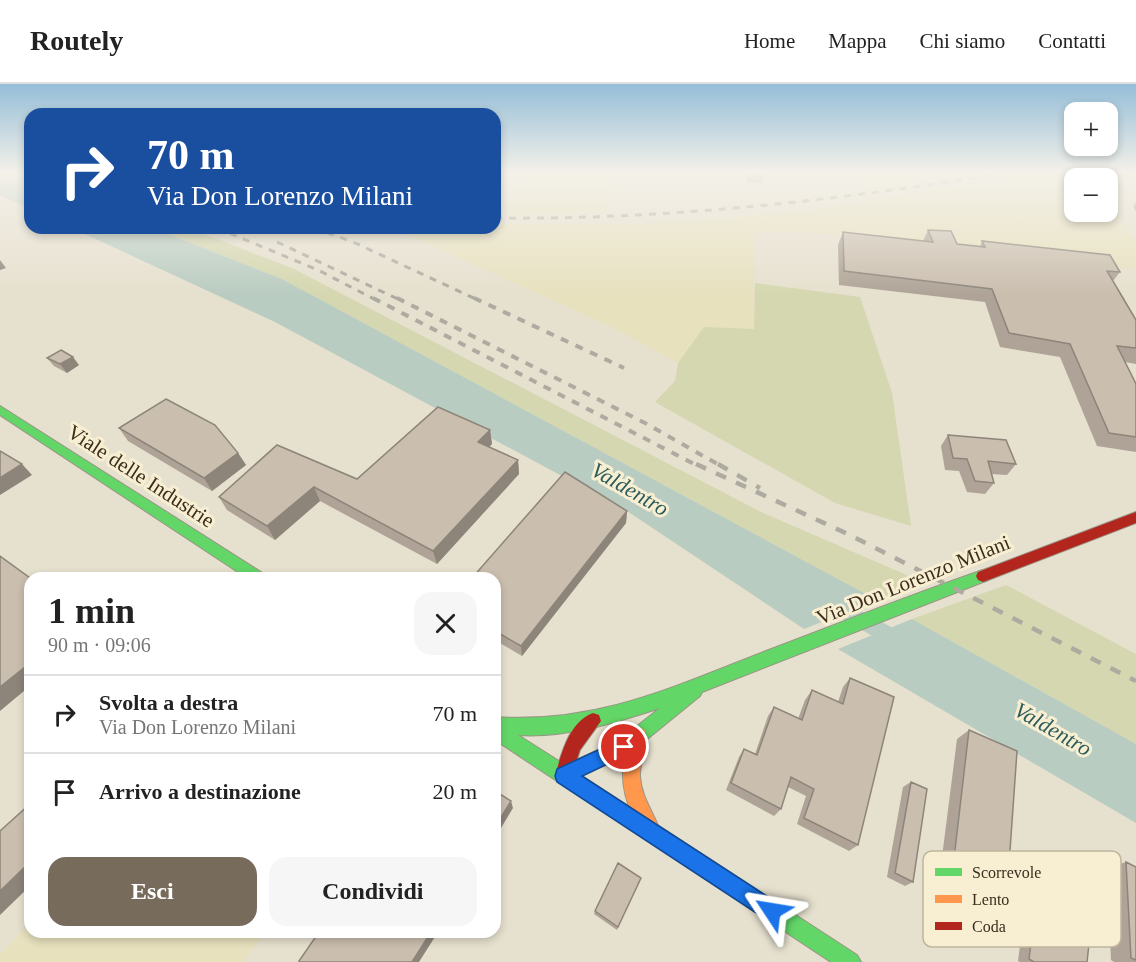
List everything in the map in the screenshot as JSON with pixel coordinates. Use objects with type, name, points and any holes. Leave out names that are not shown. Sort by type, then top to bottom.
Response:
[{"type":"main road","name":"Viale delle Industrie","points":[[4,417],[249,572]]},
{"type":"main road","name":"Via Don Lorenzo Milani","points":[[501,726],[521,729],[592,721],[827,637],[950,586],[1136,516]]},
{"type":"main road","name":"Via Don Lorenzo Milani","points":[[564,776],[601,760],[639,736],[705,682]]},
{"type":"main road","points":[[564,776],[573,745],[592,721]]},
{"type":"main road","points":[[501,734],[850,962]]},
{"type":"main road","name":"Via Don Lorenzo Milani","points":[[639,736],[628,765],[629,784],[636,805],[655,835]]},
{"type":"shaded area","points":[[506,213],[608,213],[608,214],[505,215]]},
{"type":"shaded area","points":[[778,213],[1064,213],[1064,222],[1118,222],[1118,215],[1136,242],[1136,269],[1081,264],[874,235],[754,231],[754,330],[704,327],[678,363],[612,327],[406,234],[501,234],[501,224],[639,224]]},
{"type":"shaded area","points":[[24,929],[24,938],[261,938],[242,962],[0,962],[0,954]]},
{"type":"green space","points":[[168,234],[204,234],[294,269],[761,512],[925,583],[877,600],[282,279]]},
{"type":"green space","points":[[755,283],[860,297],[892,393],[911,526],[835,503],[655,402],[675,381],[678,363],[704,327],[754,329]]},
{"type":"green space","points":[[1006,585],[1136,654],[1136,744],[912,619]]},
{"type":"water","points":[[85,234],[168,234],[282,279],[877,600],[804,629],[627,511],[275,322]]},
{"type":"water","points":[[912,619],[1136,744],[1136,823],[838,649]]},
{"type":"building","points":[[928,230],[951,231],[957,244],[985,247],[982,241],[1110,255],[1120,272],[1107,271],[1136,320],[1136,348],[1117,346],[1136,384],[1136,437],[1109,433],[1070,344],[1009,333],[992,289],[844,271],[843,232],[933,242]]},
{"type":"building","points":[[61,350],[73,357],[60,364],[47,358]]},
{"type":"building","points":[[166,399],[215,425],[238,453],[204,478],[119,428]]},
{"type":"building","points":[[438,407],[490,430],[478,442],[518,460],[433,551],[314,487],[267,526],[219,497],[277,445],[357,479]]},
{"type":"building","points":[[948,435],[1006,440],[1016,464],[988,461],[994,483],[975,481],[967,459],[953,458]]},
{"type":"building","points":[[0,451],[22,464],[0,478]]},
{"type":"building","points":[[565,472],[627,511],[521,646],[501,634],[501,572],[477,572]]},
{"type":"building","points":[[0,556],[24,574],[24,668],[0,687]]},
{"type":"building","points":[[850,678],[894,697],[858,845],[804,818],[814,789],[791,777],[781,809],[731,783],[744,749],[757,755],[774,707],[802,720],[812,690],[843,704]]},
{"type":"building","points":[[969,730],[1017,751],[1010,851],[955,851]]},
{"type":"building","points":[[911,782],[927,789],[913,882],[895,873]]},
{"type":"building","points":[[501,795],[511,801],[501,817]]},
{"type":"building","points":[[24,809],[24,868],[0,891],[0,831]]},
{"type":"building","points":[[1126,862],[1136,867],[1136,960],[1131,958]]},
{"type":"building","points":[[618,863],[641,878],[618,927],[595,911]]},
{"type":"building","points":[[315,938],[427,938],[412,962],[299,961]]},
{"type":"building","points":[[1030,947],[1089,947],[1087,962],[1034,962],[1029,959]]},
{"type":"waterway","name":"Valdentro","points":[[829,602],[901,642]]},
{"type":"railway","points":[[501,218],[673,213]]},
{"type":"railway","points":[[231,234],[318,270],[376,300]]},
{"type":"railway","points":[[331,234],[353,242],[478,300]]},
{"type":"railway","points":[[277,242],[400,300]]},
{"type":"railway","points":[[373,298],[698,466]]},
{"type":"railway","points":[[397,298],[645,423],[721,466]]},
{"type":"railway","points":[[474,298],[624,368]]},
{"type":"railway","points":[[696,464],[850,535],[1136,681]]},
{"type":"railway","points":[[718,464],[760,488]]},
{"type":"traffic: fast","points":[[0,410],[250,572]]},
{"type":"traffic: fast","points":[[501,725],[529,727],[564,725],[635,708],[983,576]]},
{"type":"traffic: fast","points":[[564,775],[624,747],[694,691]]},
{"type":"traffic: fast","points":[[501,734],[850,962]]},
{"type":"traffic: slow","points":[[639,736],[634,749],[631,784],[638,805],[650,828]]},
{"type":"traffic: jam","points":[[983,576],[1136,517]]},
{"type":"traffic: jam","points":[[564,775],[573,745],[593,721]]},
{"type":"route","points":[[624,747],[583,769],[564,776],[772,911]]}]
